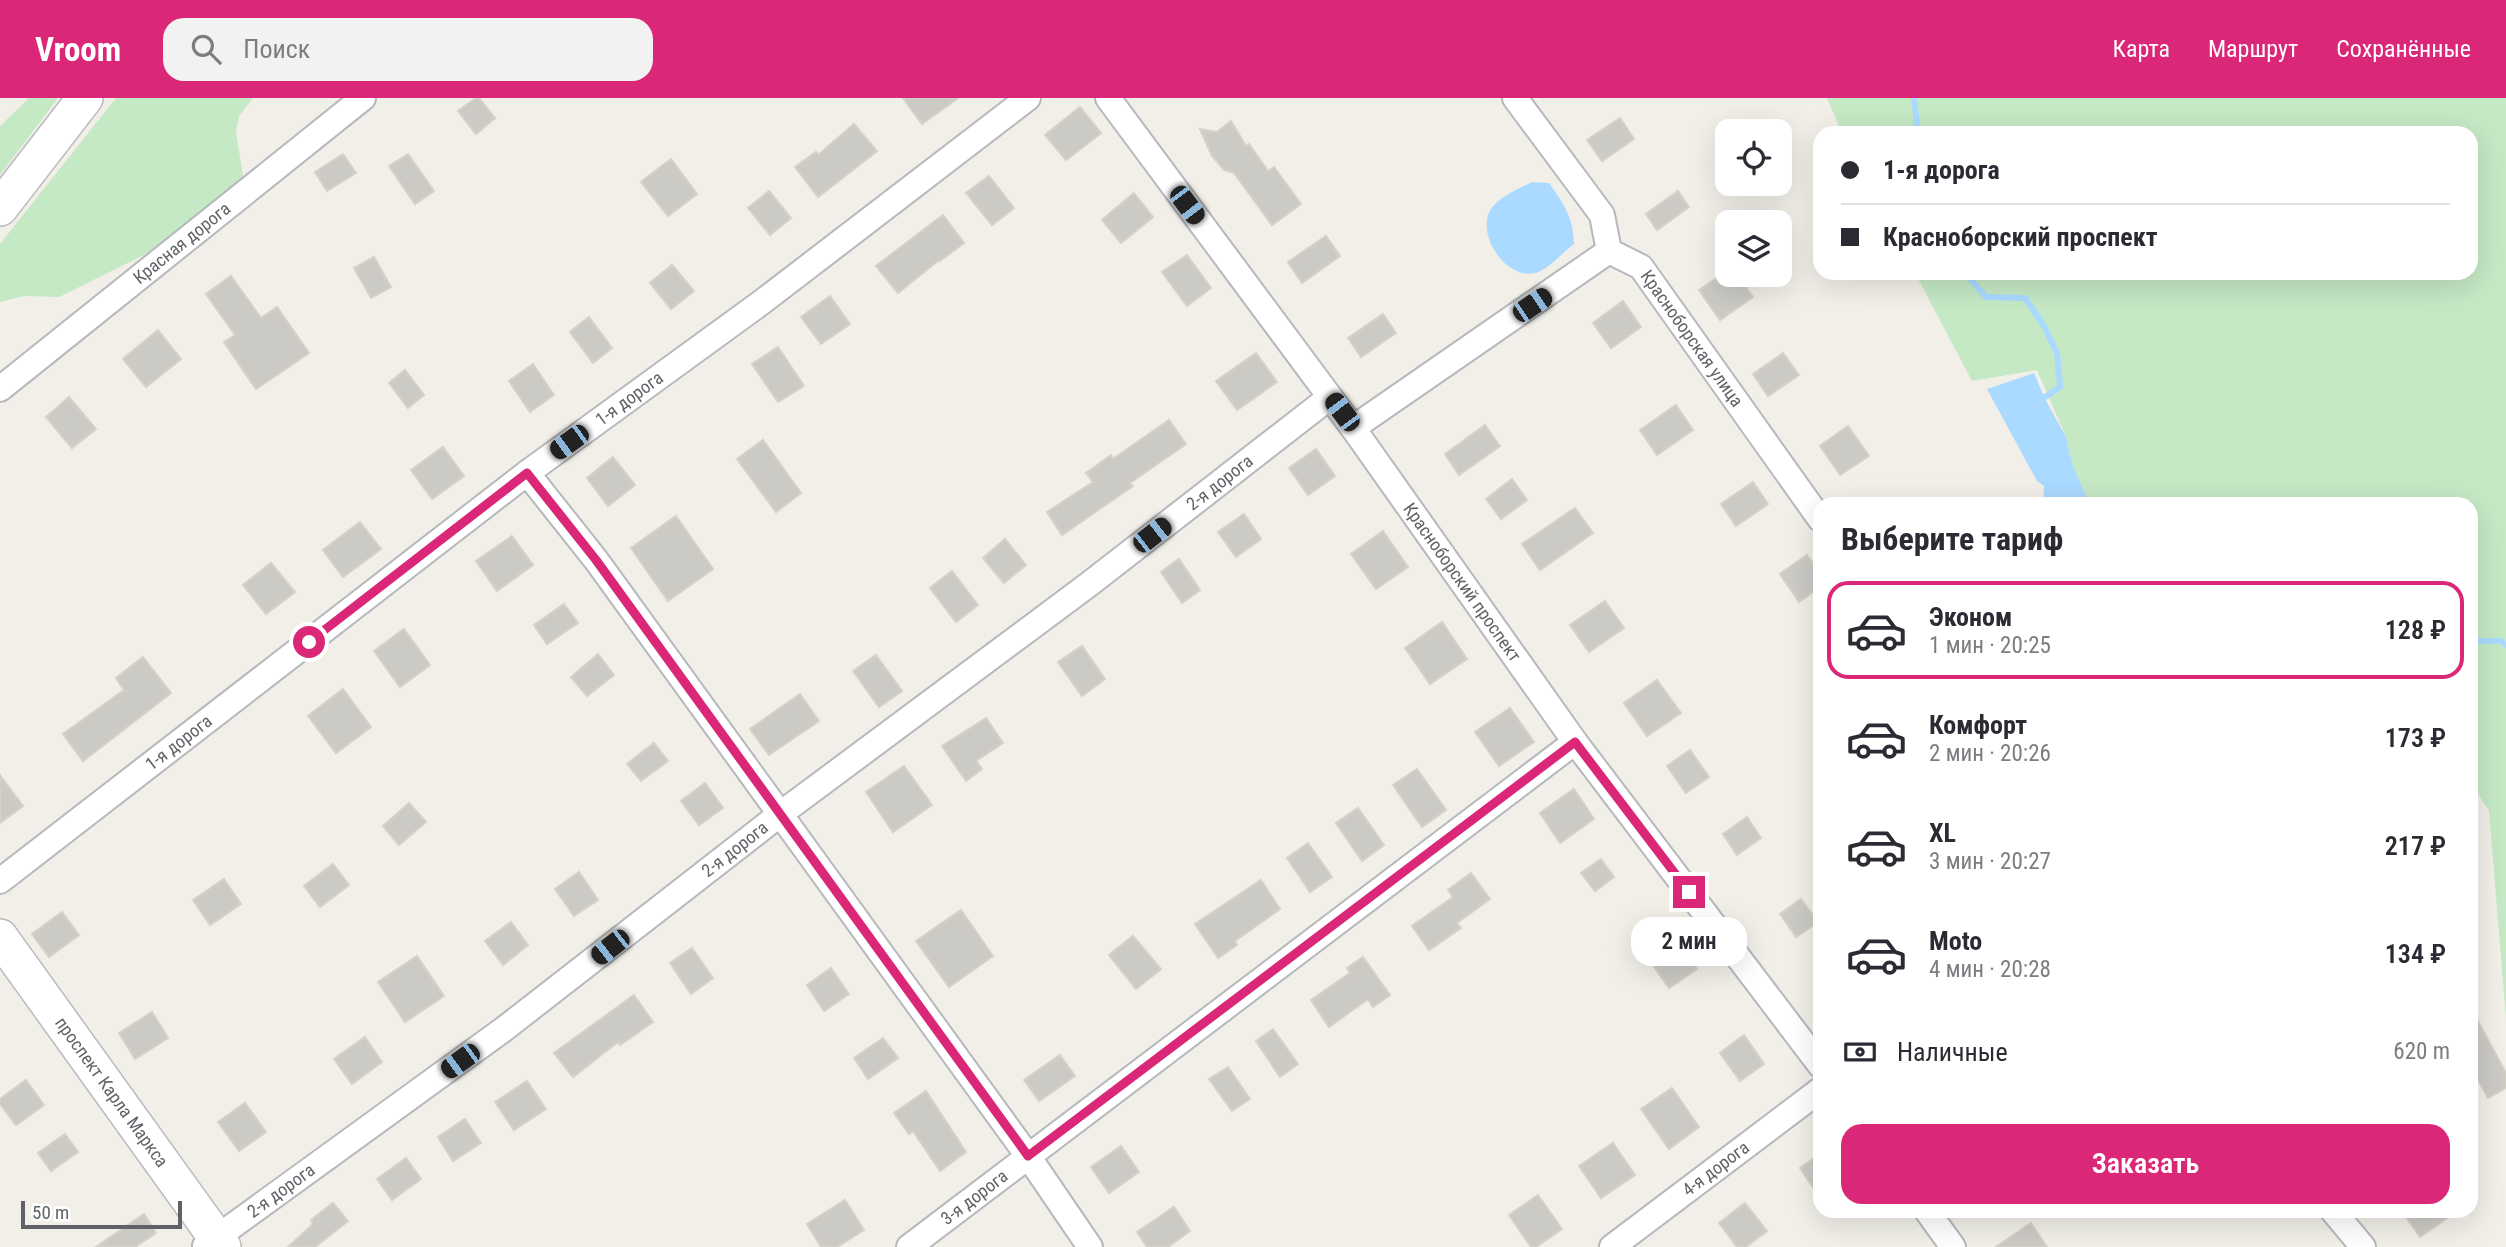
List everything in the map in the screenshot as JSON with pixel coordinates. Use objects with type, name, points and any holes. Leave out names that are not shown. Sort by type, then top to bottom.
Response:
[{"type":"street","points":[[0,208],[85,98]]},
{"type":"street","name":"Красная дорога","points":[[0,389],[363,98]]},
{"type":"street","name":"1-я дорога","points":[[0,881],[527,473],[762,302],[1028,98]]},
{"type":"street","name":"Красноборский проспект","points":[[1108,98],[1353,428],[1575,742],[1813,1056]]},
{"type":"street","points":[[1353,428],[1609,251],[1602,215],[1515,98]]},
{"type":"street","name":"Красноборская улица","points":[[1609,251],[1641,267],[1813,509]]},
{"type":"street","name":"2-я дорога","points":[[214,1244],[504,1029],[779,815],[1088,585],[1330,397]]},
{"type":"street","points":[[527,473],[596,560],[1028,1156],[1090,1247]]},
{"type":"street","name":"3-я дорога","points":[[909,1247],[1575,742]]},
{"type":"street","name":"проспект Карла Маркса","points":[[0,937],[214,1244]]},
{"type":"street","name":"4-я дорога","points":[[1612,1247],[1813,1095]]},
{"type":"street","points":[[1932,1218],[1954,1247]]},
{"type":"street","points":[[2339,1218],[2362,1247]]},
{"type":"green space","points":[[29,98],[58,98],[0,175],[0,126]]},
{"type":"green space","points":[[116,98],[253,98],[239,116],[236,132],[244,182],[162,246],[59,297],[24,296],[0,302],[0,244]]},
{"type":"green space","points":[[1827,98],[2506,98],[2506,1018],[2489,811],[2478,794],[2478,497],[2087,497],[2073,466],[2066,437],[2037,370],[1972,381],[1919,280],[2478,280],[2478,126],[1839,126]]},
{"type":"water","points":[[1532,182],[1549,183],[1559,197],[1570,218],[1574,244],[1545,268],[1535,273],[1524,273],[1504,262],[1496,253],[1487,231],[1487,219],[1499,200]]},
{"type":"water","points":[[2034,373],[2066,437],[2073,466],[2087,497],[2043,497],[2044,486],[2037,481],[1987,389]]},
{"type":"building","points":[[479,98],[495,118],[476,134],[458,111]]},
{"type":"building","points":[[903,98],[958,98],[922,124]]},
{"type":"building","points":[[1080,107],[1101,133],[1066,160],[1045,135]]},
{"type":"building","points":[[1620,118],[1634,139],[1602,161],[1587,140]]},
{"type":"building","points":[[1231,121],[1246,146],[1249,144],[1268,171],[1274,167],[1301,204],[1272,225],[1234,173],[1224,170],[1212,156],[1200,129],[1217,132]]},
{"type":"building","points":[[854,124],[877,151],[818,197],[795,167],[816,152],[818,155]]},
{"type":"building","points":[[343,154],[356,173],[327,191],[315,172]]},
{"type":"building","points":[[408,154],[434,191],[415,204],[389,166]]},
{"type":"building","points":[[671,159],[697,194],[668,216],[641,182]]},
{"type":"building","points":[[989,176],[1014,208],[992,225],[966,193]]},
{"type":"building","points":[[769,191],[791,218],[770,235],[748,208]]},
{"type":"building","points":[[1678,191],[1689,207],[1657,230],[1646,214]]},
{"type":"building","points":[[1134,193],[1153,217],[1121,243],[1102,220]]},
{"type":"building","points":[[943,215],[964,243],[898,293],[876,266]]},
{"type":"building","points":[[1326,236],[1340,256],[1302,283],[1288,262]]},
{"type":"building","points":[[1187,255],[1211,288],[1187,306],[1162,272]]},
{"type":"building","points":[[374,257],[391,287],[371,298],[354,268]]},
{"type":"building","points":[[672,265],[694,291],[671,309],[650,283]]},
{"type":"building","points":[[231,276],[261,318],[277,307],[309,353],[256,389],[224,342],[235,335],[206,294]]},
{"type":"building","points":[[1715,279],[1715,287],[1746,287],[1753,297],[1720,320],[1699,290]]},
{"type":"building","points":[[830,296],[850,324],[821,344],[801,317]]},
{"type":"building","points":[[1623,301],[1641,327],[1611,348],[1593,323]]},
{"type":"building","points":[[1383,314],[1396,333],[1361,357],[1348,338]]},
{"type":"building","points":[[589,317],[612,348],[593,363],[570,332]]},
{"type":"building","points":[[158,330],[181,359],[146,387],[123,359]]},
{"type":"building","points":[[778,347],[804,386],[778,402],[752,364]]},
{"type":"building","points":[[1256,353],[1277,382],[1237,410],[1216,381]]},
{"type":"building","points":[[1783,353],[1799,375],[1768,396],[1753,374]]},
{"type":"building","points":[[533,364],[554,395],[530,412],[509,381]]},
{"type":"building","points":[[405,370],[424,395],[408,408],[389,383]]},
{"type":"building","points":[[69,397],[96,429],[72,448],[46,417]]},
{"type":"building","points":[[1676,405],[1693,430],[1657,455],[1640,430]]},
{"type":"building","points":[[1169,420],[1186,444],[1130,483],[1133,486],[1062,535],[1047,512],[1093,482],[1086,473],[1111,455],[1113,459]]},
{"type":"building","points":[[1485,425],[1500,446],[1459,475],[1445,454]]},
{"type":"building","points":[[1848,426],[1869,456],[1840,475],[1820,446]]},
{"type":"building","points":[[763,440],[801,493],[776,512],[737,459]]},
{"type":"building","points":[[443,447],[464,476],[432,499],[411,470]]},
{"type":"building","points":[[1316,449],[1335,476],[1308,495],[1289,468]]},
{"type":"building","points":[[613,457],[635,485],[608,506],[587,478]]},
{"type":"building","points":[[1512,479],[1527,500],[1501,519],[1486,499]]},
{"type":"building","points":[[1753,482],[1768,504],[1736,526],[1721,504]]},
{"type":"building","points":[[1575,508],[1593,533],[1540,570],[1522,544]]},
{"type":"building","points":[[1244,514],[1261,539],[1236,557],[1218,532]]},
{"type":"building","points":[[676,516],[713,569],[668,601],[631,548]]},
{"type":"building","points":[[360,522],[381,549],[343,577],[323,550]]},
{"type":"building","points":[[1383,531],[1408,567],[1376,589],[1351,554]]},
{"type":"building","points":[[512,536],[533,565],[497,591],[476,561]]},
{"type":"building","points":[[1005,539],[1026,565],[1004,583],[983,558]]},
{"type":"building","points":[[1807,555],[1813,563],[1813,592],[1799,602],[1780,574]]},
{"type":"building","points":[[1179,559],[1200,590],[1182,603],[1161,572]]},
{"type":"building","points":[[271,563],[295,592],[266,614],[243,585]]},
{"type":"building","points":[[952,571],[978,605],[956,622],[930,588]]},
{"type":"building","points":[[1605,601],[1624,628],[1589,652],[1570,625]]},
{"type":"building","points":[[564,604],[578,623],[547,644],[534,625]]},
{"type":"building","points":[[1442,622],[1467,659],[1430,684],[1405,648]]},
{"type":"building","points":[[404,629],[430,665],[400,687],[374,651]]},
{"type":"building","points":[[1082,646],[1105,679],[1082,696],[1058,662]]},
{"type":"building","points":[[598,654],[614,675],[587,696],[571,677]]},
{"type":"building","points":[[876,655],[902,691],[879,707],[853,671]]},
{"type":"building","points":[[143,657],[171,693],[83,761],[63,734],[124,690],[116,678]]},
{"type":"building","points":[[1657,680],[1681,713],[1647,736],[1624,703]]},
{"type":"building","points":[[343,689],[371,727],[336,753],[308,716]]},
{"type":"building","points":[[800,694],[819,721],[769,755],[750,729]]},
{"type":"building","points":[[1510,708],[1534,742],[1499,766],[1475,732]]},
{"type":"building","points":[[986,718],[1003,743],[976,761],[982,769],[966,781],[942,746]]},
{"type":"building","points":[[654,743],[668,761],[641,781],[627,764]]},
{"type":"building","points":[[1690,750],[1709,777],[1686,793],[1667,766]]},
{"type":"building","points":[[904,766],[932,805],[893,832],[866,792]]},
{"type":"building","points":[[1417,769],[1446,810],[1422,827],[1393,785]]},
{"type":"building","points":[[0,775],[23,806],[0,823]]},
{"type":"building","points":[[705,783],[723,808],[699,825],[681,801]]},
{"type":"building","points":[[1574,789],[1594,819],[1560,843],[1540,813]]},
{"type":"building","points":[[409,803],[426,822],[399,845],[383,826]]},
{"type":"building","points":[[1358,808],[1384,845],[1362,861],[1336,823]]},
{"type":"building","points":[[1747,817],[1761,838],[1737,855],[1723,834]]},
{"type":"building","points":[[1308,843],[1332,877],[1310,892],[1287,858]]},
{"type":"building","points":[[1601,859],[1614,877],[1595,891],[1581,873]]},
{"type":"building","points":[[333,864],[349,885],[320,907],[304,886]]},
{"type":"building","points":[[579,872],[598,900],[574,916],[555,889]]},
{"type":"building","points":[[1471,873],[1490,899],[1457,923],[1461,928],[1429,950],[1412,926],[1453,897],[1448,890]]},
{"type":"building","points":[[224,879],[241,904],[210,925],[193,900]]},
{"type":"building","points":[[1261,880],[1280,909],[1235,941],[1237,945],[1218,958],[1195,924]]},
{"type":"building","points":[[1801,899],[1813,915],[1813,925],[1796,937],[1780,914]]},
{"type":"building","points":[[961,910],[993,956],[949,987],[916,941]]},
{"type":"building","points":[[62,912],[79,935],[49,957],[32,934]]},
{"type":"building","points":[[511,922],[528,945],[503,965],[485,941]]},
{"type":"building","points":[[1133,936],[1161,969],[1136,989],[1109,955]]},
{"type":"building","points":[[1680,946],[1697,969],[1669,988],[1653,965]]},
{"type":"building","points":[[692,948],[713,978],[691,994],[670,963]]},
{"type":"building","points":[[417,956],[444,996],[405,1022],[378,982]]},
{"type":"building","points":[[1363,957],[1390,995],[1373,1007],[1368,999],[1329,1027],[1311,1000],[1350,973],[1347,968]]},
{"type":"building","points":[[831,968],[849,994],[824,1011],[807,985]]},
{"type":"building","points":[[634,995],[653,1022],[620,1045],[618,1042],[573,1077],[554,1053]]},
{"type":"building","points":[[152,1012],[168,1038],[135,1059],[119,1033]]},
{"type":"building","points":[[2478,1021],[2506,1073],[2506,1088],[2488,1098],[2478,1080]]},
{"type":"building","points":[[1273,1029],[1298,1064],[1280,1077],[1256,1041]]},
{"type":"building","points":[[1744,1035],[1764,1064],[1740,1081],[1720,1053]]},
{"type":"building","points":[[365,1037],[382,1062],[352,1084],[334,1059]]},
{"type":"building","points":[[883,1038],[898,1058],[868,1079],[854,1058]]},
{"type":"building","points":[[1060,1055],[1075,1076],[1039,1101],[1024,1080]]},
{"type":"building","points":[[1228,1067],[1250,1099],[1232,1111],[1209,1079]]},
{"type":"building","points":[[26,1080],[44,1105],[16,1125],[0,1104],[0,1099]]},
{"type":"building","points":[[527,1081],[546,1109],[514,1130],[495,1102]]},
{"type":"building","points":[[1672,1088],[1699,1127],[1669,1149],[1641,1109]]},
{"type":"building","points":[[926,1091],[966,1152],[940,1171],[913,1131],[909,1134],[894,1113]]},
{"type":"building","points":[[245,1103],[266,1132],[239,1151],[218,1122]]},
{"type":"building","points":[[465,1119],[481,1143],[453,1161],[438,1137]]},
{"type":"building","points":[[65,1134],[78,1152],[51,1171],[38,1153]]},
{"type":"building","points":[[1613,1143],[1635,1175],[1601,1198],[1579,1166]]},
{"type":"building","points":[[1121,1146],[1139,1172],[1109,1193],[1091,1167]]},
{"type":"building","points":[[406,1158],[421,1179],[392,1200],[377,1179]]},
{"type":"building","points":[[1813,1159],[1813,1188],[1800,1168]]},
{"type":"building","points":[[1538,1195],[1562,1229],[1536,1247],[1531,1247],[1509,1215]]},
{"type":"building","points":[[845,1200],[864,1230],[837,1247],[821,1247],[807,1224]]},
{"type":"building","points":[[333,1203],[348,1221],[315,1247],[288,1247],[313,1224],[311,1220]]},
{"type":"building","points":[[1745,1203],[1767,1231],[1746,1247],[1737,1247],[1719,1223]]},
{"type":"building","points":[[1174,1207],[1190,1231],[1168,1247],[1147,1247],[1137,1232]]},
{"type":"building","points":[[144,1214],[156,1233],[135,1247],[96,1247]]},
{"type":"building","points":[[2407,1218],[2447,1218],[2420,1237]]},
{"type":"building","points":[[2031,1223],[2047,1247],[1996,1247]]},
{"type":"waterway","points":[[1914,98],[1917,126]]},
{"type":"waterway","points":[[1971,280],[1986,297],[2025,298],[2044,326],[2057,353],[2060,387],[2039,401]]},
{"type":"waterway","points":[[2478,641],[2501,641],[2506,645]]},
{"type":"route","points":[[309,642],[527,473],[596,560],[1028,1156],[1575,742],[1689,892]]}]
